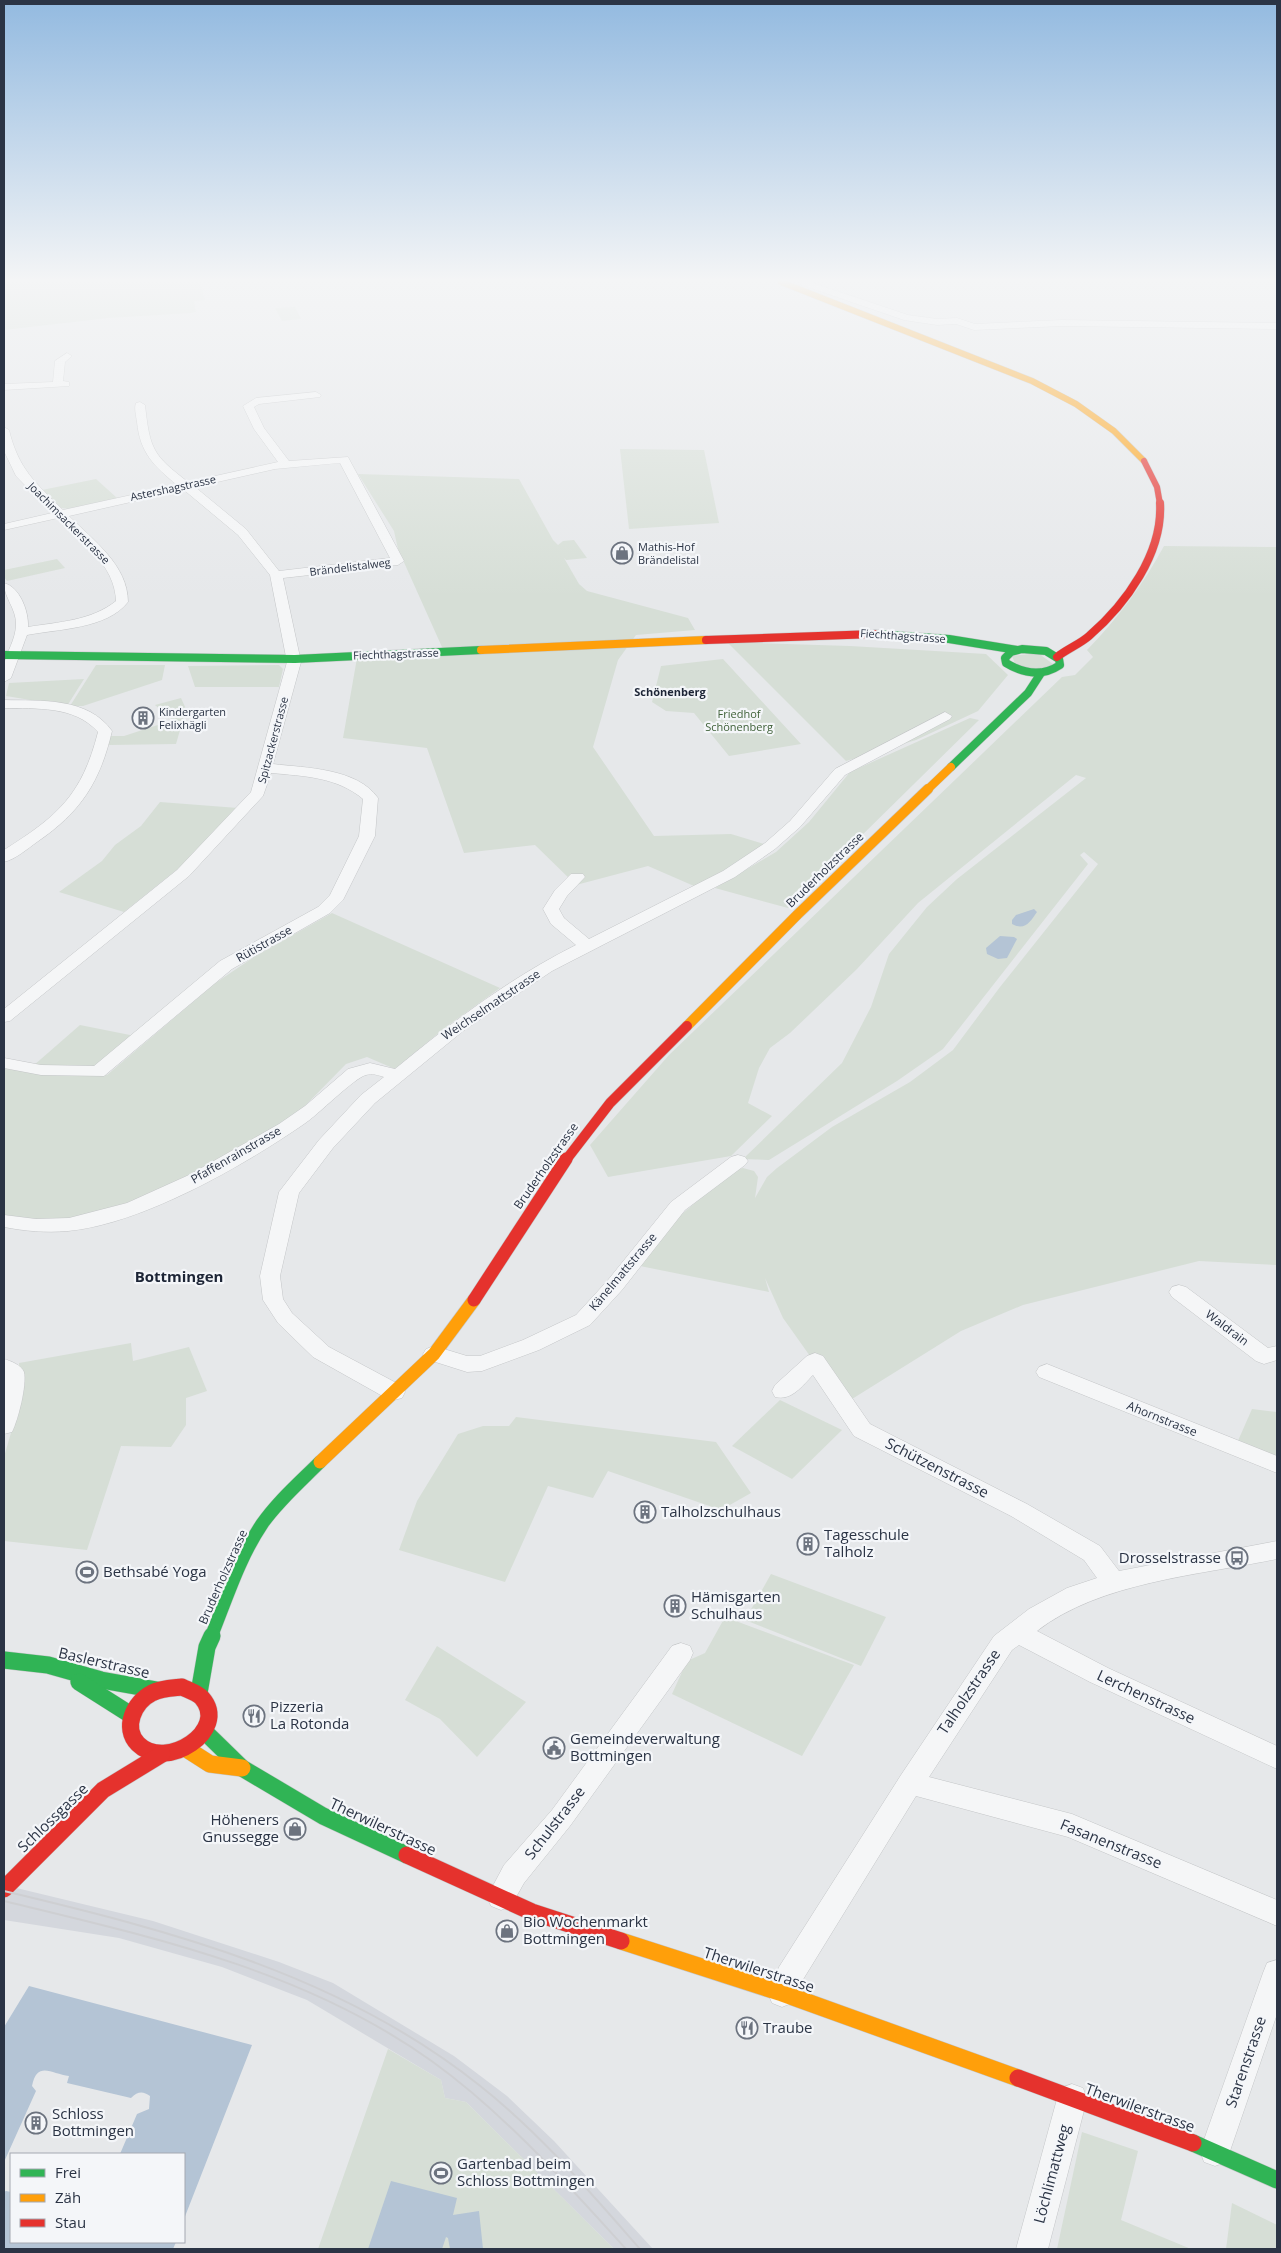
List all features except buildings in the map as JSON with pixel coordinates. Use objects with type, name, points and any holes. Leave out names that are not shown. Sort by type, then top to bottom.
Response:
[{"type":"main road","name":"Bruderholzstrasse","points":[[1042,387],[1080,406],[1109,426],[1129,443],[1154,479],[1159,496],[1161,524],[1153,550],[1140,574],[1091,634],[1058,657]]},
{"type":"main road","name":"Bruderholzstrasse","points":[[1017,650],[1034,649],[1066,641],[1104,619]]},
{"type":"main road","name":"Fiechthagstrasse","points":[[10,655],[172,659],[295,658],[822,634],[902,634],[949,639],[1017,650]]},
{"type":"main road","name":"Fiechthagstrasse","points":[[788,637],[932,643],[975,650],[1004,660]]},
{"type":"main road","name":"Bruderholzstrasse","points":[[199,1693],[207,1647],[247,1550],[262,1524],[288,1493],[434,1354],[462,1318],[576,1144],[610,1103],[798,914],[1028,693],[1042,673],[1059,666],[1060,661],[1058,657],[1034,649]]},
{"type":"main road","points":[[1017,650],[1007,655],[1004,660],[1008,665],[1017,670],[1042,673]]},
{"type":"main road","points":[[1015,705],[1019,683],[1017,670]]},
{"type":"main road","name":"Bruderholzstrasse","points":[[173,1686],[207,1647]]},
{"type":"main road","points":[[4,1660],[48,1665]]},
{"type":"main road","name":"Baslerstrasse","points":[[48,1665],[101,1680],[157,1690]]},
{"type":"main road","name":"Baslerstrasse","points":[[48,1665],[84,1684],[131,1715]]},
{"type":"main road","points":[[173,1686],[191,1689],[199,1693],[206,1701],[209,1710],[209,1721],[196,1741],[185,1748],[162,1754],[149,1752],[138,1746],[131,1738],[128,1727],[131,1715],[145,1696],[157,1690],[173,1686]]},
{"type":"main road","name":"Therwilerstrasse","points":[[204,1731],[242,1768],[323,1816],[532,1912],[782,1993],[1215,2151],[1277,2180]]},
{"type":"main road","points":[[126,1753],[131,1738]]},
{"type":"main road","name":"Therwilerstrasse","points":[[185,1748],[210,1764],[242,1768]]},
{"type":"main road","name":"Schlossgasse","points":[[103,1790],[162,1754]]},
{"type":"main road","name":"Schlossgasse","points":[[4,1889],[103,1790],[118,1766]]},
{"type":"street","points":[[286,465],[259,429],[248,406],[256,401],[316,395]]},
{"type":"street","name":"Spitzackerstrasse","points":[[4,1017],[182,873],[258,793],[295,658],[276,575],[242,532],[158,464],[148,448],[143,432],[140,405]]},
{"type":"street","name":"Joachimsackerstrasse","points":[[4,430],[14,465],[22,476],[62,514],[113,569],[123,596],[122,602],[116,608],[98,617],[22,632]]},
{"type":"street","name":"Astershagstrasse","points":[[4,528],[184,486],[286,465],[344,459]]},
{"type":"street","name":"Brändelistalweg","points":[[276,575],[398,560],[344,459]]},
{"type":"street","points":[[4,587],[18,604],[23,618],[22,632],[10,655],[4,678]]},
{"type":"street","points":[[4,604],[18,604]]},
{"type":"street","points":[[4,704],[80,711],[98,720],[105,731],[91,776],[76,802],[58,822],[4,857]]},
{"type":"street","name":"Weichselmattstrasse","points":[[394,1392],[321,1352],[285,1318],[273,1300],[270,1276],[289,1192],[326,1144],[368,1099],[456,1026],[586,945],[729,874],[770,846],[795,824],[840,772],[945,716]]},
{"type":"street","name":"Rütistrasse","points":[[4,1064],[41,1070],[98,1072],[226,965],[324,910],[337,897],[367,836],[371,798],[352,783],[321,774],[266,768]]},
{"type":"street","points":[[577,877],[561,893],[551,909],[557,921],[586,945]]},
{"type":"street","name":"Pfaffenrainstrasse","points":[[4,1221],[25,1226],[70,1225],[120,1213],[211,1172],[303,1116],[363,1068],[378,1068],[395,1075]]},
{"type":"street","name":"Känelmattstrasse","points":[[434,1354],[467,1364],[482,1363],[532,1344],[583,1320],[615,1285],[678,1206],[738,1160]]},
{"type":"street","name":"Waldrain","points":[[1179,1292],[1264,1356],[1277,1353]]},
{"type":"street","name":"Schützenstrasse","points":[[783,1391],[815,1361],[862,1430],[1019,1510],[1090,1552],[1113,1582]]},
{"type":"street","points":[[4,1367],[13,1373],[12,1394],[4,1426]]},
{"type":"street","name":"Ahornstrasse","points":[[1047,1372],[1277,1465]]},
{"type":"street","name":"Talholzstrasse","points":[[782,1993],[789,1977],[910,1783],[996,1651],[1017,1632],[1038,1616],[1076,1595],[1113,1582],[1277,1550]]},
{"type":"street","name":"Lerchenstrasse","points":[[1017,1632],[1099,1675],[1277,1758]]},
{"type":"street","name":"Schulstrasse","points":[[501,1897],[514,1874],[561,1818],[681,1653]]},
{"type":"street","name":"Fasanenstrasse","points":[[910,1783],[1072,1826],[1277,1913]]},
{"type":"street","name":"Starenstrasse","points":[[1215,2151],[1277,1973]]},
{"type":"street","name":"Löchlimattweg","points":[[1032,2249],[1072,2099]]},
{"type":"shaded area","points":[[4,1885],[153,1921],[279,1962],[333,1983],[454,2056],[507,2096],[554,2141],[653,2249],[614,2249],[466,2102],[445,2098],[441,2080],[307,2000],[222,1967],[119,1938],[4,1920]]},
{"type":"green space","points":[[620,449],[704,450],[719,523],[629,529]]},
{"type":"green space","points":[[358,474],[519,479],[553,540],[558,545],[563,541],[574,540],[587,558],[566,560],[564,558],[579,584],[587,591],[688,618],[695,630],[636,635],[618,660],[593,747],[654,836],[731,834],[767,845],[731,869],[694,886],[648,866],[576,885],[535,845],[464,853],[427,748],[343,738],[357,658],[446,656],[398,549],[394,531]]},
{"type":"green space","points":[[96,479],[117,498],[70,509],[61,508],[42,490]]},
{"type":"green space","points":[[1164,546],[1277,547],[1277,1265],[1199,1261],[1023,1305],[961,1331],[844,1404],[783,1318],[765,1278],[769,1292],[640,1266],[674,1221],[733,1170],[743,1168],[754,1171],[758,1177],[755,1198],[767,1177],[777,1168],[832,1127],[910,1082],[953,1050],[1000,987],[1098,864],[1084,852],[1080,855],[1088,864],[943,1049],[897,1081],[769,1160],[743,1159],[842,1063],[871,1007],[889,954],[927,907],[957,879],[1086,778],[1076,775],[918,903],[857,969],[790,1033],[770,1048],[759,1068],[748,1103],[772,1116],[731,1156],[608,1177],[590,1145],[669,1055],[1062,677],[1075,675],[1093,657],[1087,650],[1129,601]]},
{"type":"green space","points":[[57,559],[65,568],[7,581],[4,577],[4,570]]},
{"type":"green space","points":[[727,642],[850,646],[986,654],[1008,675],[978,711],[916,740],[846,761]]},
{"type":"green space","points":[[1038,653],[1053,664],[1037,670],[1016,666],[1012,656]]},
{"type":"green space","name":"Friedhof Schönenberg","points":[[723,659],[801,744],[729,756],[694,713],[666,711],[652,702],[661,666]]},
{"type":"green space","points":[[96,665],[165,665],[162,680],[83,706],[70,706]]},
{"type":"green space","points":[[279,665],[283,669],[279,687],[195,687],[188,666]]},
{"type":"green space","points":[[84,679],[67,706],[6,696],[9,683]]},
{"type":"green space","points":[[181,698],[186,709],[176,744],[109,745],[110,736],[124,736],[173,720],[155,705]]},
{"type":"green space","points":[[970,718],[979,720],[788,908],[715,888],[776,852],[809,822],[850,772]]},
{"type":"green space","points":[[160,802],[238,808],[199,852],[124,912],[59,892],[102,861],[115,845],[141,826]]},
{"type":"green space","points":[[332,913],[500,988],[446,1027],[395,1069],[367,1057],[346,1064],[295,1116],[215,1163],[167,1186],[117,1207],[71,1218],[29,1221],[4,1215],[4,1069],[107,1075],[214,984],[254,957]]},
{"type":"green space","points":[[80,1025],[135,1036],[96,1069],[33,1066]]},
{"type":"green space","points":[[131,1343],[133,1361],[189,1347],[207,1391],[186,1398],[186,1425],[171,1447],[121,1446],[87,1550],[4,1541],[4,1457],[21,1398],[19,1363]]},
{"type":"green space","points":[[780,1400],[842,1430],[792,1479],[732,1446]]},
{"type":"green space","points":[[1252,1409],[1277,1412],[1277,1460],[1237,1443]]},
{"type":"green space","points":[[516,1417],[716,1442],[751,1493],[721,1510],[608,1471],[593,1498],[548,1486],[505,1582],[399,1550],[417,1501],[458,1434],[483,1426],[509,1426]]},
{"type":"green space","points":[[771,1574],[886,1617],[861,1666],[745,1620]]},
{"type":"green space","points":[[725,1617],[854,1665],[802,1756],[672,1694],[687,1661],[705,1653]]},
{"type":"green space","points":[[437,1646],[526,1702],[477,1757],[440,1719],[405,1700]]},
{"type":"green space","name":"Gartenbad beim Schloss Bottmingen","points":[[388,2049],[441,2080],[445,2098],[466,2102],[614,2249],[318,2249]]},
{"type":"green space","points":[[1082,2132],[1138,2151],[1121,2220],[1191,2249],[1057,2249]]},
{"type":"green space","points":[[1232,2203],[1277,2225],[1277,2249],[1226,2249]]},
{"type":"water","points":[[1034,909],[1037,912],[1027,924],[1017,926],[1012,924],[1012,920],[1016,915]]},
{"type":"water","points":[[1000,936],[1017,939],[1007,958],[998,959],[987,954],[986,948]]},
{"type":"water","points":[[29,1986],[252,2045],[185,2216],[185,2153],[120,2153],[137,2114],[149,2109],[150,2096],[145,2093],[140,2092],[131,2098],[67,2083],[69,2076],[46,2070],[41,2071],[34,2078],[32,2086],[36,2091],[4,2162],[4,2027]]},
{"type":"water","points":[[391,2181],[457,2198],[453,2215],[479,2211],[483,2249],[450,2249],[448,2238],[446,2237],[442,2249],[368,2249]]},
{"type":"water","points":[[4,2192],[10,2192],[10,2243],[176,2243],[173,2249],[4,2249]]},
{"type":"tram line","points":[[4,1891],[67,1906],[192,1941],[253,1962],[312,1986],[370,2014],[426,2047],[501,2103],[563,2163],[640,2249]]},
{"type":"tram line","points":[[4,1901],[172,1944],[227,1961],[281,1981],[334,2004],[385,2030],[433,2062],[486,2104],[581,2199],[626,2249]]},
{"type":"traffic: fast","points":[[875,634],[949,639],[1017,650]]},
{"type":"traffic: fast","points":[[1022,649],[1046,651],[1059,659],[1060,665],[1047,672],[1033,673],[1019,670],[1006,663],[1005,658],[1011,652],[1022,649]]},
{"type":"traffic: fast","points":[[4,655],[295,659],[481,650]]},
{"type":"traffic: fast","points":[[951,767],[1028,693],[1041,673]]},
{"type":"traffic: fast","points":[[199,1693],[207,1647],[247,1550],[262,1524],[288,1493],[320,1462]]},
{"type":"traffic: fast","points":[[4,1660],[48,1665],[101,1680],[157,1690]]},
{"type":"traffic: fast","points":[[79,1682],[131,1715]]},
{"type":"traffic: fast","points":[[204,1731],[242,1768],[323,1816],[407,1855]]},
{"type":"traffic: fast","points":[[1193,2143],[1277,2180]]},
{"type":"traffic: slow","points":[[1044,387],[1076,404],[1114,431],[1144,461]]},
{"type":"traffic: slow","points":[[481,650],[706,640]]},
{"type":"traffic: slow","points":[[687,1026],[798,914],[951,767]]},
{"type":"traffic: slow","points":[[320,1462],[434,1354],[474,1300]]},
{"type":"traffic: slow","points":[[185,1748],[210,1764],[242,1768]]},
{"type":"traffic: slow","points":[[621,1941],[782,1993],[1018,2078]]},
{"type":"traffic: jam","points":[[1057,657],[1089,636],[1116,608],[1141,573],[1151,553],[1158,534],[1161,515],[1160,496],[1144,461]]},
{"type":"traffic: jam","points":[[706,640],[854,633],[875,634]]},
{"type":"traffic: jam","points":[[474,1300],[576,1144],[610,1103],[687,1026]]},
{"type":"traffic: jam","points":[[182,1687],[201,1696],[209,1709],[208,1722],[201,1735],[188,1746],[173,1753],[157,1754],[142,1748],[135,1741],[131,1733],[133,1715],[137,1707],[150,1694],[168,1688],[182,1687]]},
{"type":"traffic: jam","points":[[4,1889],[103,1790],[162,1754]]},
{"type":"traffic: jam","points":[[407,1855],[532,1912],[621,1941]]},
{"type":"traffic: jam","points":[[1018,2078],[1193,2143]]},
{"type":"place","name":"Mathis-Hof Brändelistal","points":[[622,553]]},
{"type":"place","name":"Kindergarten Felixhägli","points":[[143,718]]},
{"type":"place","name":"Talholzschulhaus","points":[[645,1512]]},
{"type":"place","name":"Tagesschule Talholz","points":[[808,1544]]},
{"type":"place","name":"Drosselstrasse","points":[[1237,1558]]},
{"type":"place","name":"Bethsabé Yoga","points":[[87,1572]]},
{"type":"place","name":"Hämisgarten Schulhaus","points":[[675,1606]]},
{"type":"place","name":"Pizzeria La Rotonda","points":[[254,1716]]},
{"type":"place","name":"Gemeindeverwaltung Bottmingen","points":[[554,1748]]},
{"type":"place","name":"Höheners Gnussegge","points":[[295,1829]]},
{"type":"place","name":"Bio Wochenmarkt Bottmingen","points":[[507,1931]]},
{"type":"place","name":"Traube","points":[[747,2028]]},
{"type":"place","name":"Schloss Bottmingen","points":[[36,2123]]},
{"type":"place","name":"Gartenbad beim Schloss Bottmingen","points":[[441,2173]]},
{"type":"district","name":"Schönenberg","points":[[670,692]]},
{"type":"district","name":"Bottmingen","points":[[179,1277]]}]
